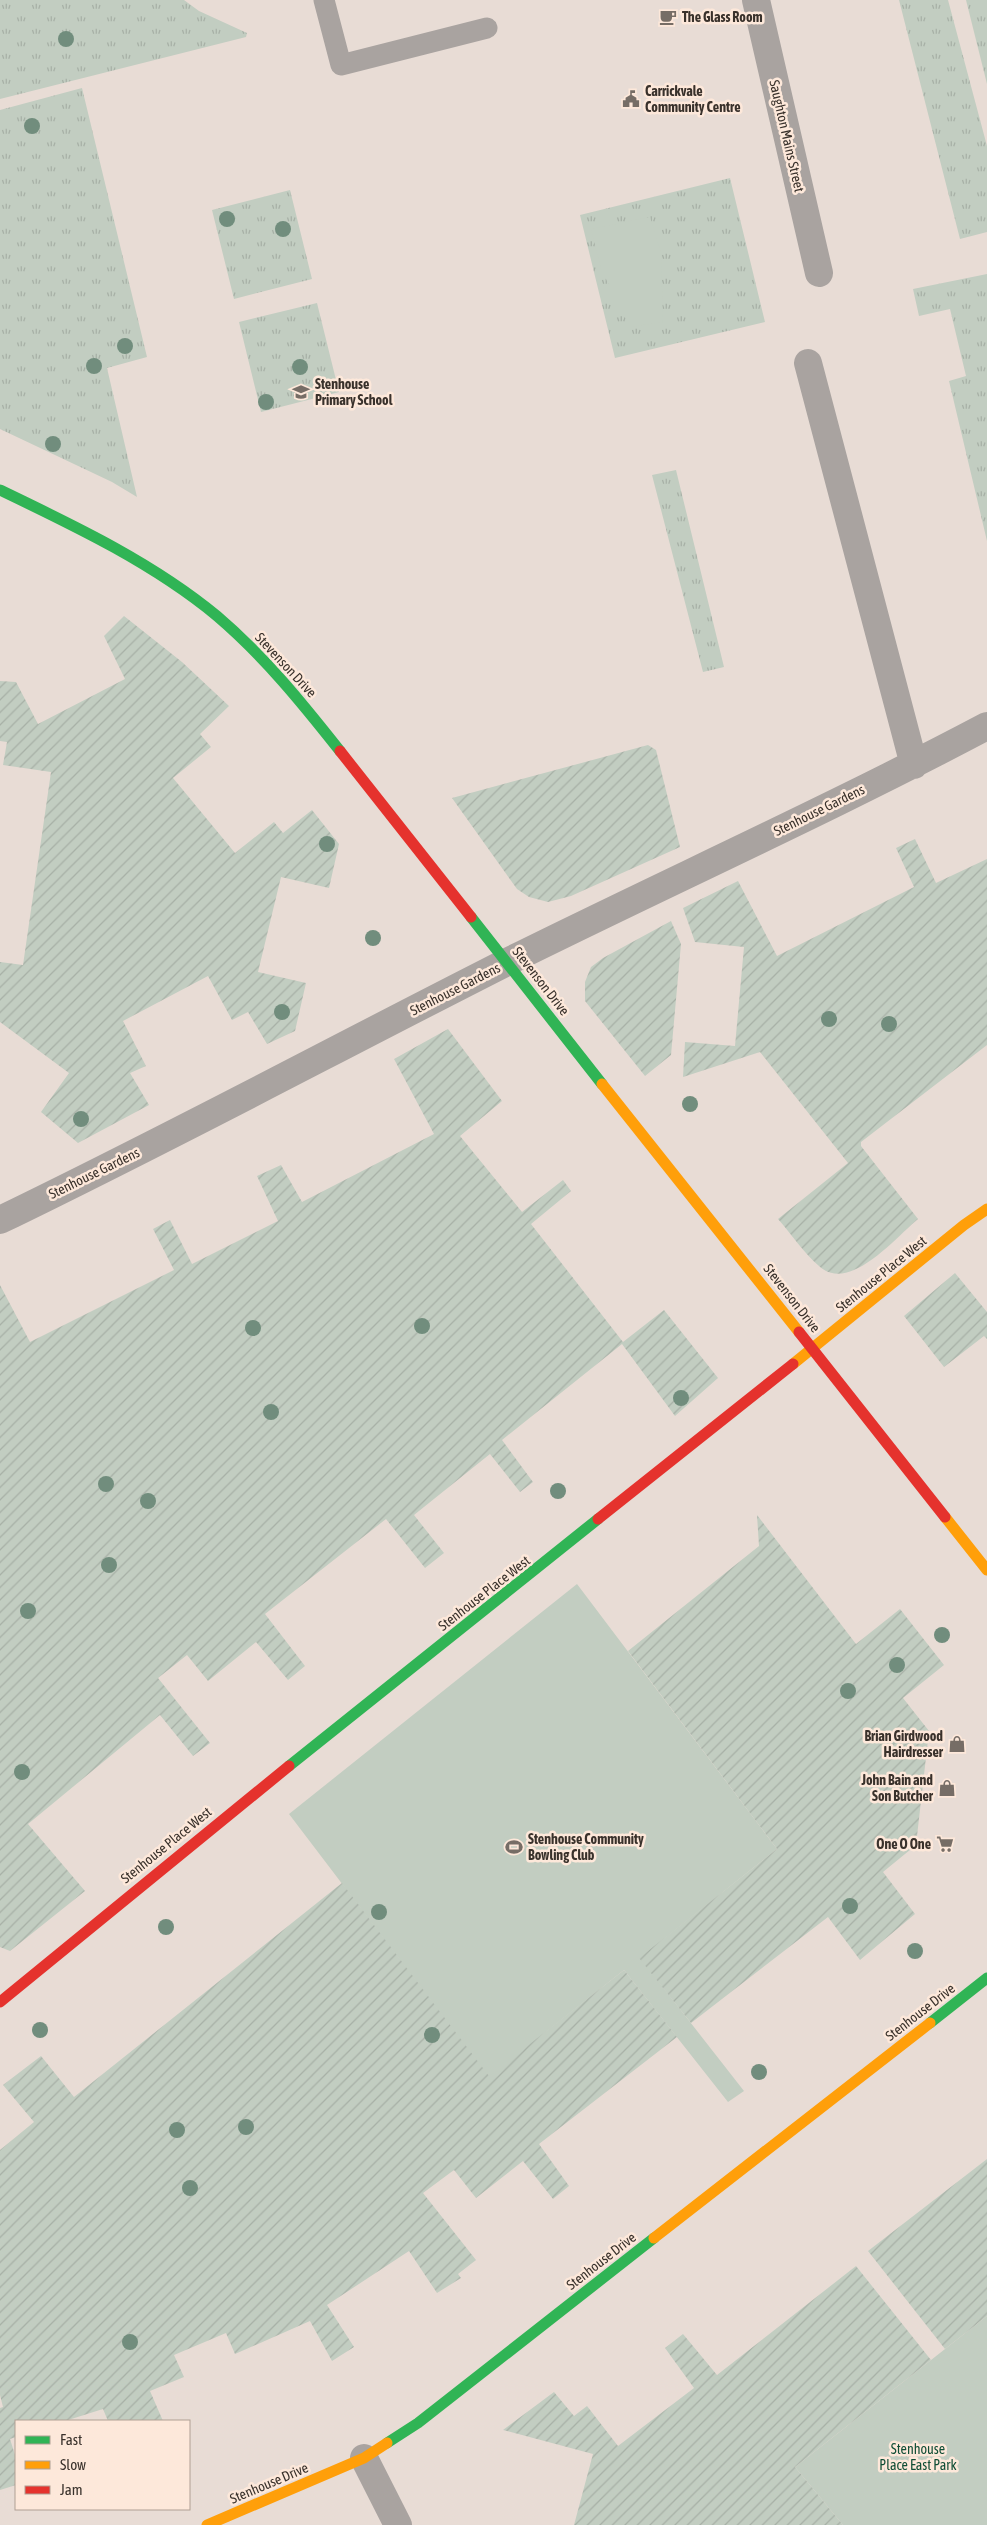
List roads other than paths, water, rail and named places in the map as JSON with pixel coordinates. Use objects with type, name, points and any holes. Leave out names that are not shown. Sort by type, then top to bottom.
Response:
[{"type":"street","name":"Saughton Mains Street","points":[[756,0],[819,273]]},
{"type":"street","points":[[808,363],[914,765]]},
{"type":"street","name":"Stevenson Drive","points":[[0,490],[64,522],[154,573],[191,597],[237,635],[296,696],[987,1570]]},
{"type":"street","name":"Stenhouse Gardens","points":[[0,1220],[507,963],[914,765],[987,726]]},
{"type":"street","name":"Stenhouse Place West","points":[[0,2002],[158,1870],[813,1349],[964,1225],[987,1209]]},
{"type":"street","name":"Stenhouse Drive","points":[[207,2525],[364,2458],[418,2423],[987,1978]]},
{"type":"street","points":[[364,2458],[398,2525]]},
{"type":"lane","points":[[324,0],[341,66],[487,28]]},
{"type":"place","name":"The Glass Room","points":[[668,17]]},
{"type":"place","name":"Carrickvale Community Centre","points":[[631,99]]},
{"type":"place","name":"Stenhouse Primary School","points":[[301,392]]},
{"type":"place","name":"Brian Girdwood Hairdresser","points":[[957,1744]]},
{"type":"place","name":"John Bain and Son Butcher","points":[[947,1788]]},
{"type":"place","name":"One O One","points":[[945,1844]]},
{"type":"place","name":"Stenhouse Community Bowling Club","points":[[514,1847]]},
{"type":"park label","name":"Stenhouse Place East Park","points":[[918,2458]]}]
